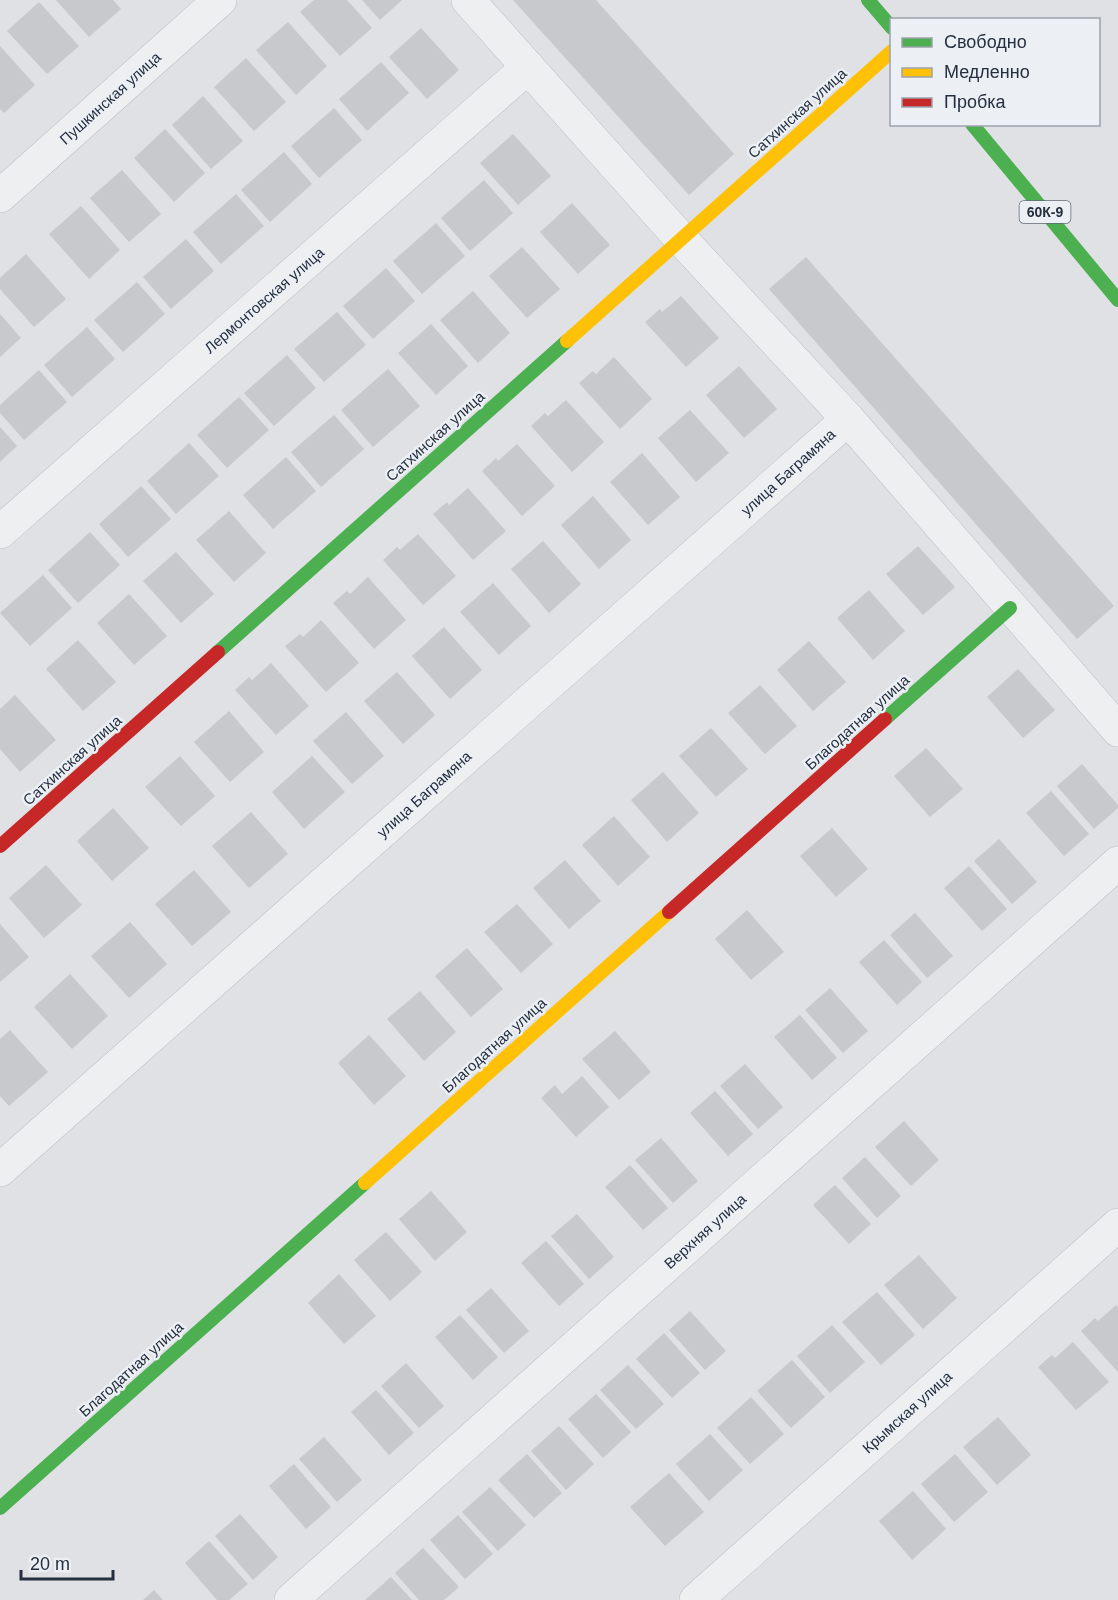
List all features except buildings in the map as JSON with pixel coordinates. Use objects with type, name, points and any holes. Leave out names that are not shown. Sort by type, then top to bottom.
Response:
[{"type":"street","name":"Пушкинская улица","points":[[0,196],[220,0]]},
{"type":"street","points":[[468,0],[681,239],[848,419],[1118,730]]},
{"type":"street","points":[[868,0],[890,27]]},
{"type":"street","name":"Сатхинская улица","points":[[0,846],[890,52]]},
{"type":"street","name":"Лермонтовская улица","points":[[0,532],[528,67]]},
{"type":"street","name":"60К-9","points":[[974,126],[1118,300]]},
{"type":"street","name":"улица Баграмяна","points":[[0,1170],[848,419]]},
{"type":"street","name":"Благодатная улица","points":[[0,1508],[1010,608]]},
{"type":"street","name":"Верхняя улица","points":[[291,1600],[1118,863]]},
{"type":"street","name":"Крымская улица","points":[[696,1600],[1118,1225]]},
{"type":"traffic: fast","points":[[868,0],[890,26]]},
{"type":"traffic: fast","points":[[974,126],[1118,300]]},
{"type":"traffic: fast","points":[[218,652],[567,341]]},
{"type":"traffic: fast","points":[[885,719],[1010,608]]},
{"type":"traffic: fast","points":[[0,1508],[365,1183]]},
{"type":"traffic: slow","points":[[567,341],[890,53]]},
{"type":"traffic: slow","points":[[365,1183],[669,912]]},
{"type":"traffic: jam","points":[[0,846],[218,652]]},
{"type":"traffic: jam","points":[[669,912],[885,719]]}]
